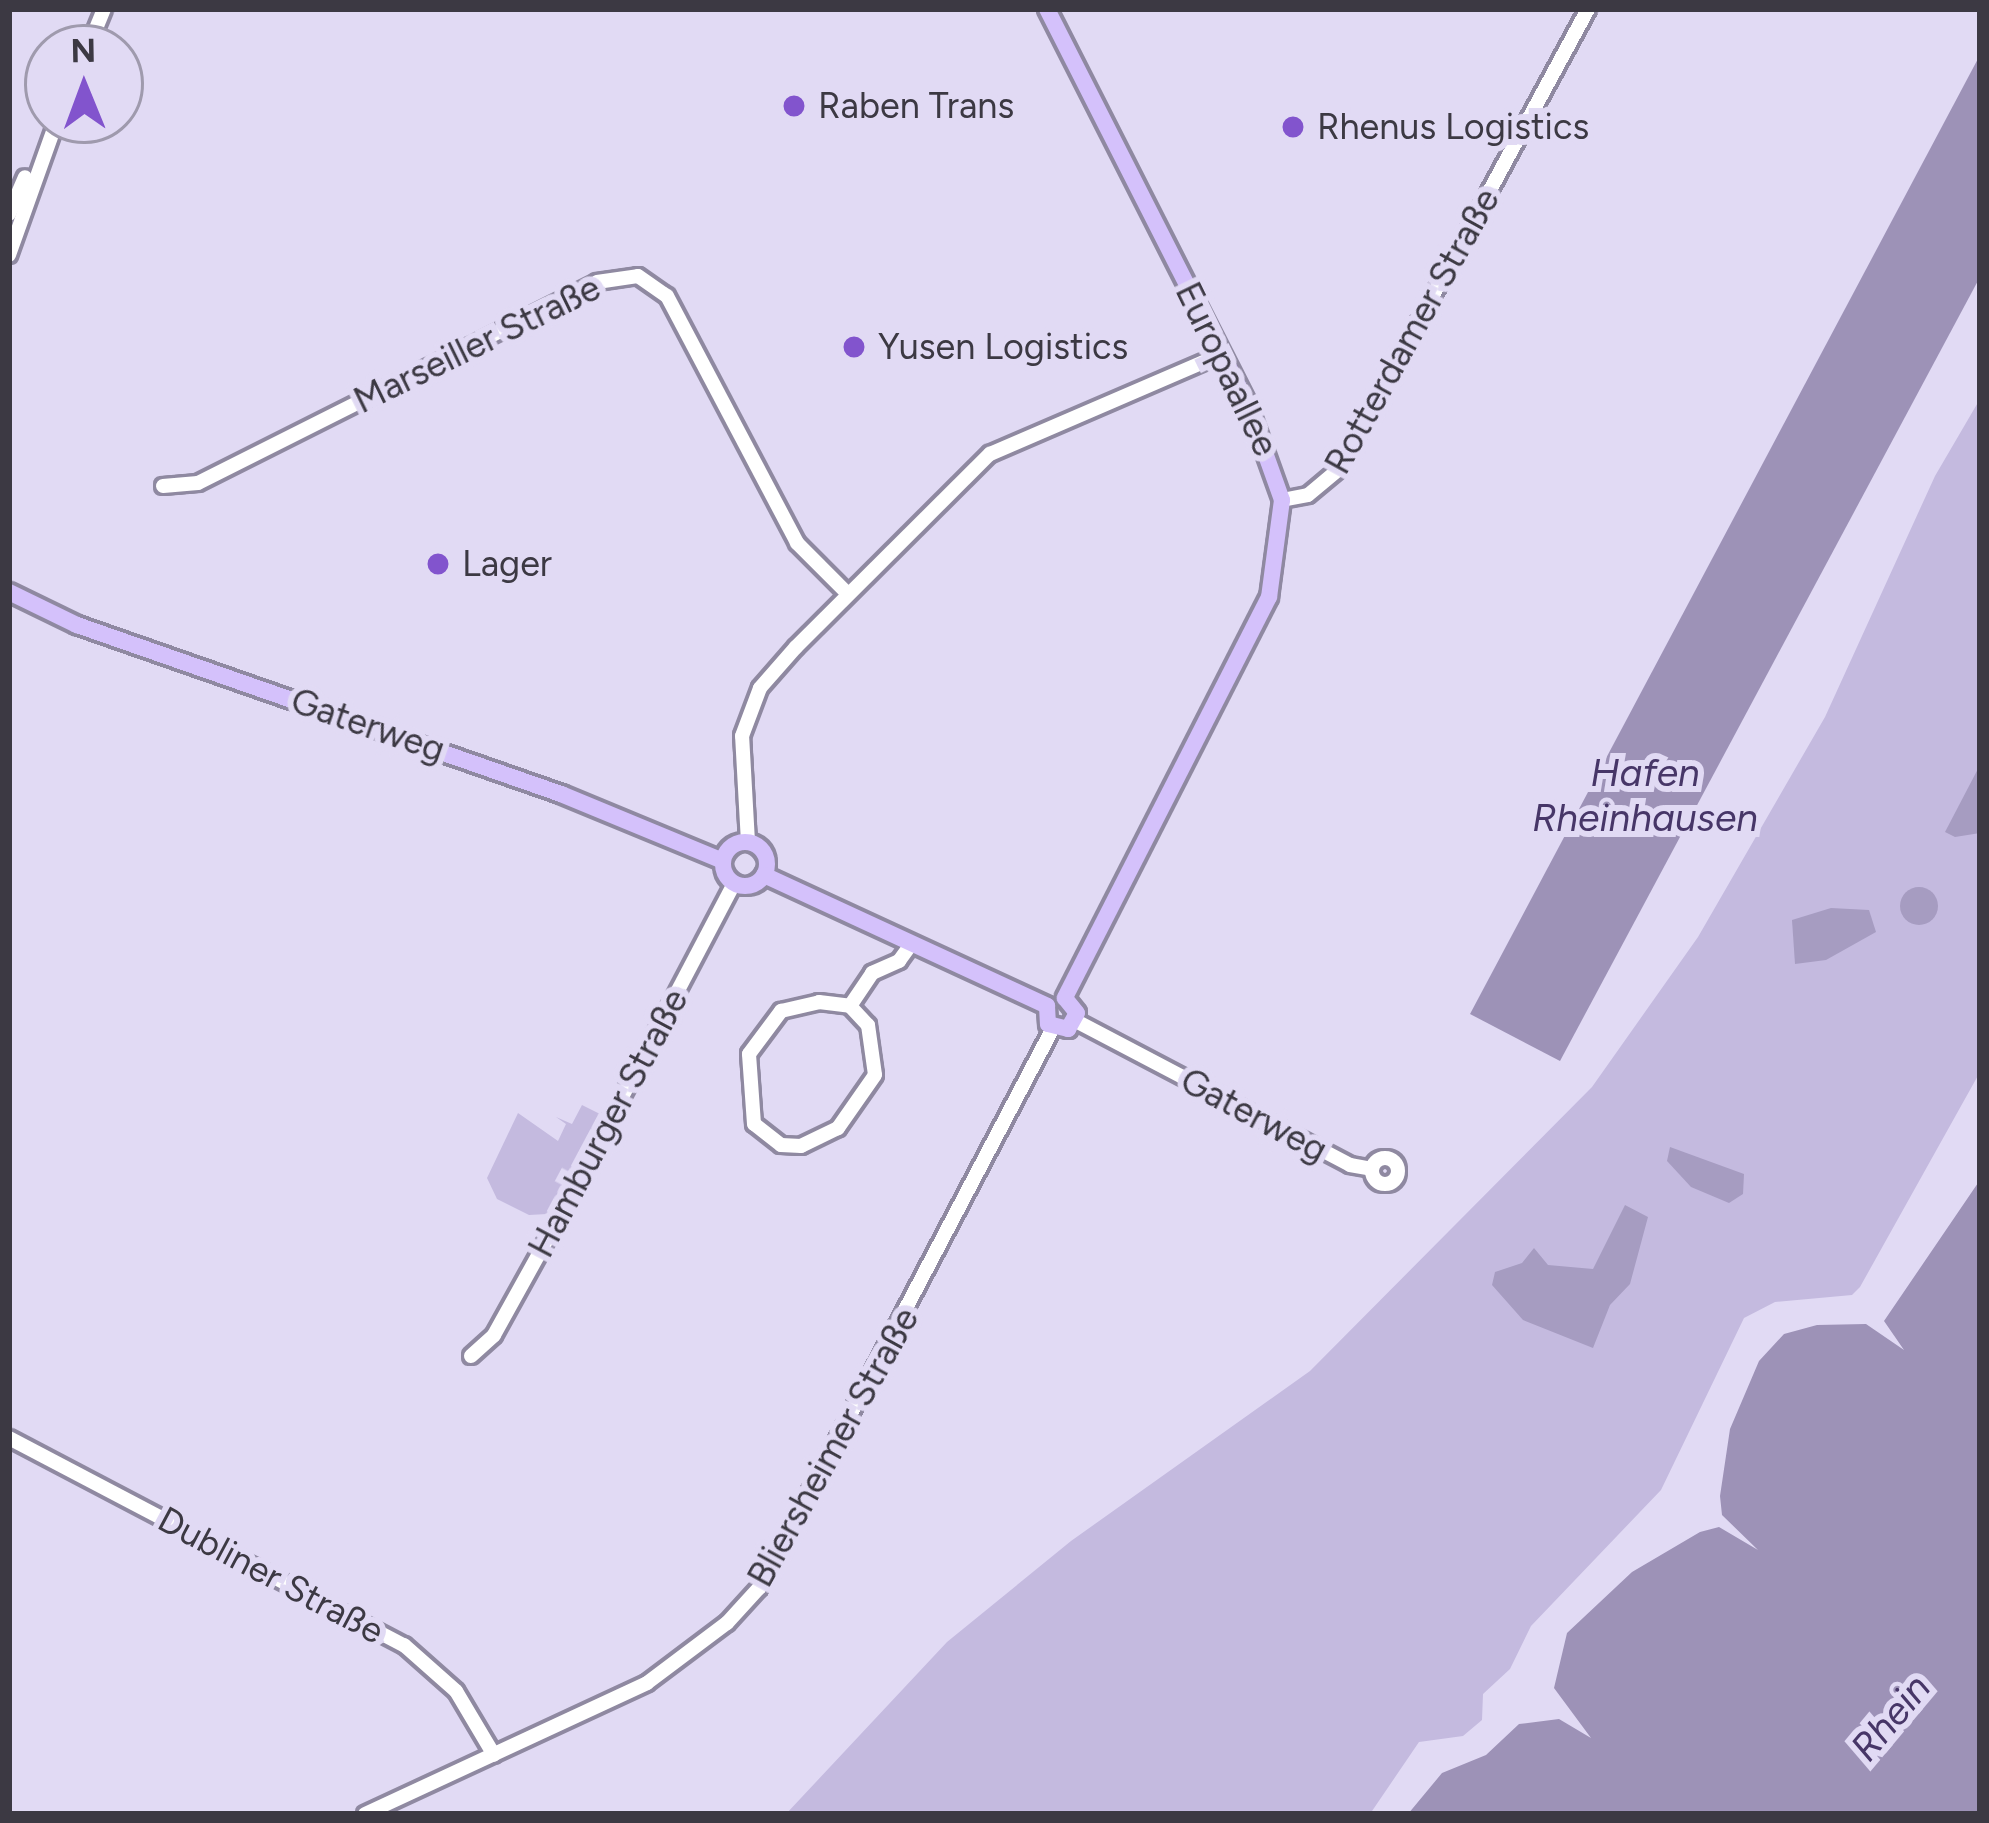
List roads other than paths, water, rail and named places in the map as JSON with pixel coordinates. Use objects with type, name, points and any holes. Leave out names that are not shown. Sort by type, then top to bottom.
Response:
[{"type":"main road","name":"Europaallee","points":[[1047,9],[1266,442],[1282,500],[1269,596],[1065,998]]},
{"type":"main road","name":"Gaterweg","points":[[10,592],[77,626],[457,756],[723,861]]},
{"type":"main road","points":[[748,842],[763,852],[764,875],[750,885],[734,883],[723,861],[731,847],[748,842]]},
{"type":"main road","points":[[764,875],[1047,1006],[1065,998],[1075,1006],[1076,1022],[1053,1028],[1047,1006]]},
{"type":"street","name":"Rotterdamer Straße","points":[[1282,500],[1325,485],[1346,458],[1588,9]]},
{"type":"street","points":[[9,214],[44,144]]},
{"type":"street","points":[[9,255],[12,233],[47,144]]},
{"type":"street","name":"Marseiller Straße","points":[[164,486],[198,482],[598,281],[638,277],[667,296],[797,543],[848,594]]},
{"type":"street","points":[[748,842],[742,736],[752,702],[848,594],[990,454],[1222,354]]},
{"type":"street","name":"Hamburger Straße","points":[[472,1356],[494,1335],[550,1234],[734,883]]},
{"type":"street","points":[[850,1006],[872,973],[898,961],[912,943]]},
{"type":"street","points":[[801,1004],[850,1006],[874,1041],[868,1092],[820,1139],[801,1146],[765,1136],[754,1124],[746,1077],[765,1025],[801,1004]]},
{"type":"street","name":"Gaterweg","points":[[1076,1022],[1350,1165],[1372,1168]]},
{"type":"street","name":"Bliersheimer Straße","points":[[365,1814],[647,1683],[759,1588],[1053,1028]]},
{"type":"street","name":"Dubliner Straße","points":[[9,1438],[404,1645],[456,1691],[494,1755]]},
{"type":"water","name":"Hafen Rheinhausen","points":[[1980,55],[1980,277],[1560,1061],[1470,1014]]},
{"type":"water","name":"Rhein","points":[[1980,1180],[1980,1814],[1408,1814],[1442,1773],[1486,1755],[1519,1724],[1559,1719],[1591,1738],[1554,1688],[1567,1633],[1632,1572],[1700,1532],[1719,1527],[1758,1550],[1722,1515],[1720,1496],[1730,1429],[1759,1361],[1784,1334],[1817,1325],[1866,1324],[1904,1350],[1884,1321]]},
{"type":"place","name":"Raben Trans","points":[[794,106]]},
{"type":"place","name":"Rhenus Logistics","points":[[1293,127]]},
{"type":"place","name":"Yusen Logistics","points":[[854,347]]},
{"type":"place","name":"Lager","points":[[438,564]]}]
